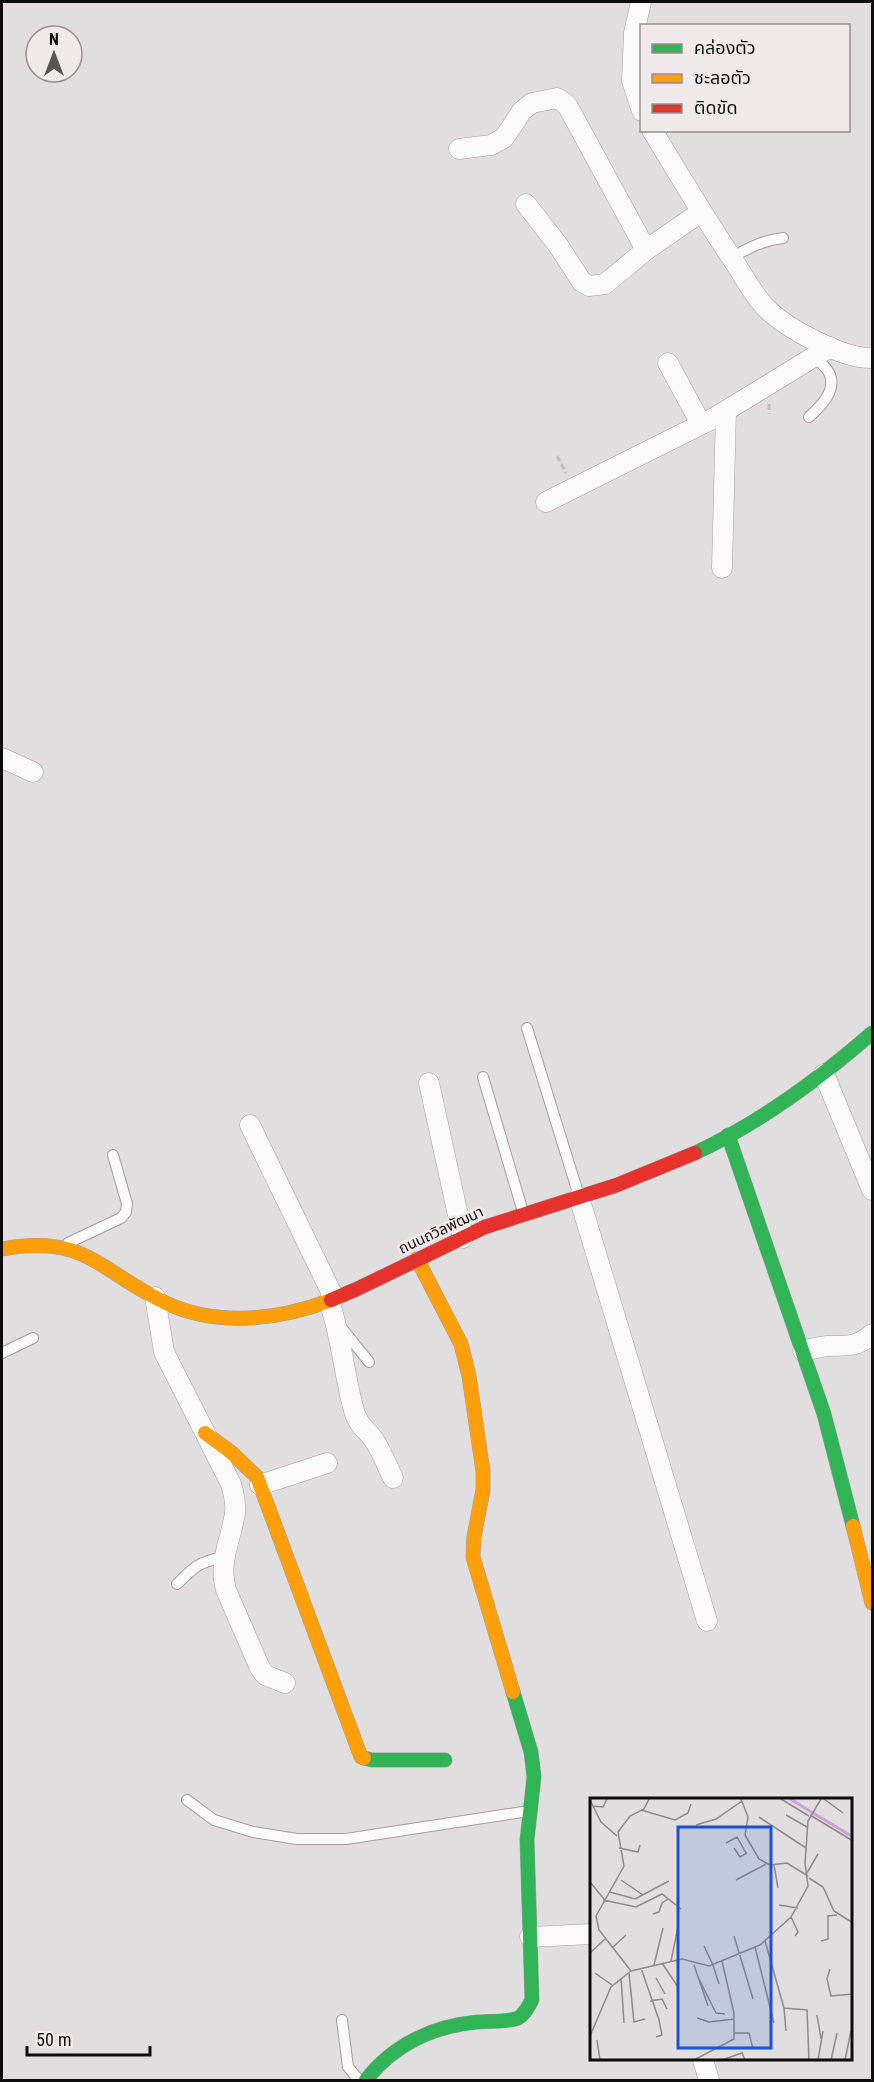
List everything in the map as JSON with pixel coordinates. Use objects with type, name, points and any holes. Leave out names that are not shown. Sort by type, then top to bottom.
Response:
[{"type":"street","points":[[640,105],[632,81],[634,33],[641,2]]},
{"type":"street","points":[[459,149],[491,145],[504,138],[522,111],[532,103],[557,98],[567,105],[646,249]]},
{"type":"street","points":[[653,132],[701,212],[764,307],[822,352],[866,359],[873,358]]},
{"type":"street","points":[[526,204],[558,245],[576,275],[589,286],[605,284],[646,249],[701,212]]},
{"type":"street","points":[[546,502],[726,411],[822,352]]},
{"type":"street","points":[[668,363],[701,424]]},
{"type":"street","points":[[722,568],[726,411]]},
{"type":"street","points":[[2,758],[33,772]]},
{"type":"street","name":"ถนนถวิลพัฒนา","points":[[2,1249],[42,1244],[62,1246],[89,1256],[177,1308],[220,1317],[261,1318],[333,1306],[417,1259],[484,1228],[635,1178],[691,1156],[774,1110],[824,1074],[873,1033]]},
{"type":"street","points":[[824,1074],[873,1190]]},
{"type":"street","points":[[429,1083],[463,1238]]},
{"type":"street","points":[[250,1125],[333,1306],[356,1417],[363,1430],[374,1440],[393,1478]]},
{"type":"street","points":[[728,1135],[824,1414],[873,1603]]},
{"type":"street","points":[[579,1197],[707,1621]]},
{"type":"street","points":[[366,2080],[377,2066],[410,2041],[438,2029],[467,2023],[517,2019],[526,2012],[532,2000],[527,1840],[534,1777],[531,1752],[473,1557],[474,1537],[483,1490],[483,1471],[469,1376],[461,1344],[417,1259]]},
{"type":"street","points":[[155,1297],[164,1352],[231,1484],[235,1498],[235,1513],[224,1557],[222,1576],[226,1590],[260,1668],[265,1675],[285,1683]]},
{"type":"street","points":[[803,1351],[824,1347],[852,1346],[873,1334]]},
{"type":"street","points":[[205,1433],[229,1448],[244,1462],[260,1485],[361,1757],[372,1760],[445,1760]]},
{"type":"street","points":[[260,1485],[327,1462]]},
{"type":"street","points":[[530,1937],[590,1934]]},
{"type":"street","points":[[703,2061],[709,2080]]},
{"type":"lane","points":[[731,258],[749,248],[773,239],[783,238]]},
{"type":"lane","points":[[809,417],[827,399],[832,380],[822,352]]},
{"type":"lane","points":[[527,1028],[579,1197]]},
{"type":"lane","points":[[483,1077],[524,1213]]},
{"type":"lane","points":[[62,1246],[121,1218],[126,1212],[127,1204],[113,1155]]},
{"type":"lane","points":[[333,1306],[369,1362]]},
{"type":"lane","points":[[2,1353],[33,1338]]},
{"type":"lane","points":[[177,1584],[195,1566],[224,1557]]},
{"type":"lane","points":[[187,1800],[214,1820],[253,1832],[297,1839],[346,1839],[530,1811]]},
{"type":"lane","points":[[342,2020],[348,2067],[359,2080]]},
{"type":"traffic: fast","points":[[695,1153],[742,1128],[788,1099],[872,1033]]},
{"type":"traffic: fast","points":[[728,1135],[824,1414],[853,1526]]},
{"type":"traffic: fast","points":[[366,2080],[389,2057],[415,2039],[461,2024],[518,2018],[532,2000],[527,1840],[534,1777],[531,1752],[513,1692]]},
{"type":"traffic: fast","points":[[364,1758],[372,1760],[445,1760]]},
{"type":"traffic: slow","points":[[2,1249],[30,1245],[53,1246],[73,1251],[90,1258],[166,1303],[186,1311],[206,1315],[227,1318],[270,1316],[331,1300]]},
{"type":"traffic: slow","points":[[417,1259],[461,1344],[469,1376],[483,1471],[483,1490],[474,1537],[473,1557],[513,1692]]},
{"type":"traffic: slow","points":[[205,1433],[232,1453],[257,1477],[361,1757],[364,1758]]},
{"type":"traffic: slow","points":[[853,1526],[872,1603]]},
{"type":"traffic: jam","points":[[331,1300],[485,1227],[617,1185],[695,1153]]}]
